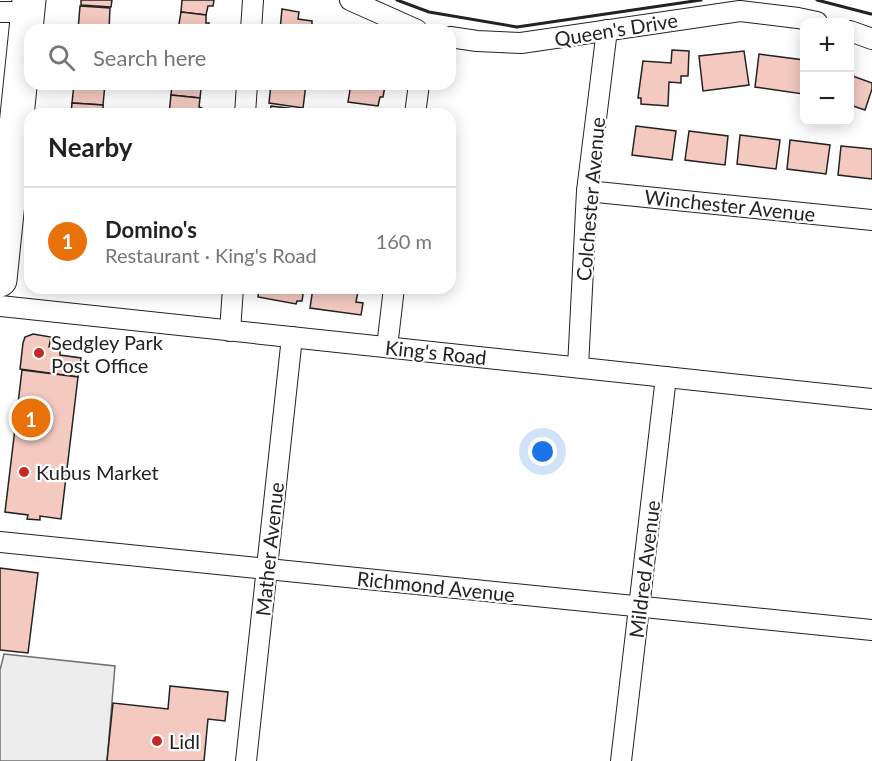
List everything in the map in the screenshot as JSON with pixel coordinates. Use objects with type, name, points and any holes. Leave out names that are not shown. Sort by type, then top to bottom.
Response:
[{"type":"highway","points":[[0,280],[19,8]]},
{"type":"street","points":[[251,24],[253,0]]},
{"type":"street","points":[[350,0],[404,24]]},
{"type":"street","name":"Queen's Drive","points":[[456,38],[521,43],[740,12],[800,18]]},
{"type":"street","name":"Colchester Avenue","points":[[578,367],[587,191],[607,30]]},
{"type":"street","points":[[854,32],[872,39]]},
{"type":"street","points":[[245,108],[247,90]]},
{"type":"street","points":[[416,108],[418,90]]},
{"type":"street","name":"Winchester Avenue","points":[[587,191],[872,220]]},
{"type":"street","points":[[230,331],[233,294]]},
{"type":"street","points":[[387,347],[393,294]]},
{"type":"street","name":"King's Road","points":[[0,306],[872,399]]},
{"type":"street","name":"Mather Avenue","points":[[246,761],[292,337]]},
{"type":"street","name":"Mildred Avenue","points":[[621,761],[666,377]]},
{"type":"street","name":"Richmond Avenue","points":[[0,542],[872,630]]},
{"type":"shaded area","points":[[4,654],[115,666],[107,761],[0,761],[0,670]]},
{"type":"building","points":[[81,0],[112,0],[111,7],[81,5]]},
{"type":"building","points":[[182,0],[214,0],[213,6],[208,6],[206,15],[181,12]]},
{"type":"building","points":[[80,6],[110,8],[109,24],[78,24]]},
{"type":"building","points":[[282,9],[299,12],[298,19],[312,21],[312,24],[281,24]]},
{"type":"building","points":[[181,12],[206,15],[206,23],[209,23],[209,24],[179,24]]},
{"type":"building","points":[[672,50],[689,51],[688,76],[681,76],[681,83],[669,82],[668,106],[641,104],[641,98],[638,98],[643,61],[671,63]]},
{"type":"building","points":[[744,51],[749,85],[703,91],[699,56]]},
{"type":"building","points":[[759,54],[800,59],[800,94],[755,87]]},
{"type":"building","points":[[854,76],[872,83],[865,110],[854,106]]},
{"type":"building","points":[[73,90],[104,90],[103,105],[72,103]]},
{"type":"building","points":[[171,90],[201,90],[200,98],[171,95]]},
{"type":"building","points":[[270,90],[305,90],[303,108],[269,103]]},
{"type":"building","points":[[350,90],[384,90],[378,106],[348,102]]},
{"type":"building","points":[[171,95],[200,98],[199,107],[202,108],[170,108]]},
{"type":"building","points":[[72,103],[103,105],[103,108],[72,108]]},
{"type":"building","points":[[636,126],[676,131],[672,160],[632,155]]},
{"type":"building","points":[[689,131],[728,136],[725,165],[685,160]]},
{"type":"building","points":[[740,135],[780,140],[776,169],[737,164]]},
{"type":"building","points":[[790,140],[830,145],[826,174],[787,169]]},
{"type":"building","points":[[841,146],[872,149],[872,179],[838,175]]},
{"type":"building","points":[[258,294],[303,294],[302,301],[297,301],[296,304],[258,297]]},
{"type":"building","points":[[312,294],[357,294],[356,302],[363,303],[361,315],[310,308]]},
{"type":"building","points":[[33,334],[51,337],[49,347],[60,349],[60,355],[81,358],[78,377],[20,369],[25,337]]},
{"type":"building","points":[[22,370],[78,377],[61,519],[40,516],[40,520],[27,519],[28,515],[5,512]]},
{"type":"building","points":[[0,568],[38,573],[28,653],[0,650]]},
{"type":"building","name":"Lidl","points":[[170,686],[228,692],[225,721],[208,719],[204,761],[107,761],[113,703],[168,709]]},
{"type":"wall","points":[[397,0],[429,12],[517,27],[701,0]]},
{"type":"wall","points":[[817,0],[871,14]]},
{"type":"place","name":"Sedgley Park Post Office","points":[[39,353]]},
{"type":"place","name":"Domino's","points":[[31,418]]},
{"type":"place","name":"Kubus Market","points":[[24,472]]},
{"type":"place","name":"Lidl","points":[[157,741]]}]
